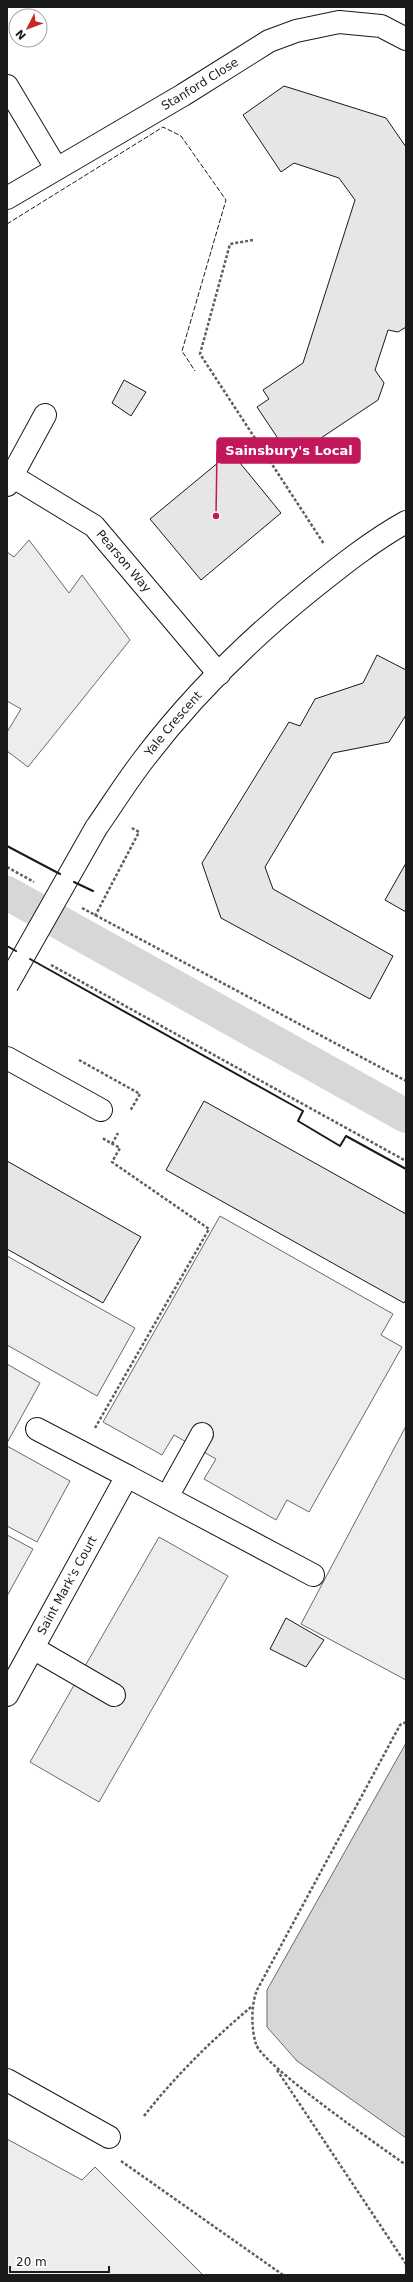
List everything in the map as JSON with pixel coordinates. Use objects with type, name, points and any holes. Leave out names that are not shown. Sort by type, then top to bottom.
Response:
[{"type":"street","name":"Stanford Close","points":[[7,198],[183,95],[269,41],[296,31],[339,22],[381,26],[406,39]]},
{"type":"street","points":[[7,86],[56,168]]},
{"type":"street","points":[[9,478],[45,415]]},
{"type":"street","name":"Pearson Way","points":[[9,478],[94,526],[219,674]]},
{"type":"street","name":"Yale Crescent","points":[[7,985],[96,828],[144,759],[178,718],[274,619],[339,567],[384,535],[406,522]]},
{"type":"street","points":[[7,1058],[101,1110]]},
{"type":"street","points":[[37,1429],[313,1575]]},
{"type":"street","points":[[166,1497],[202,1434]]},
{"type":"street","name":"Saint Mark's Court","points":[[7,1695],[126,1476]]},
{"type":"street","points":[[33,1648],[114,1695]]},
{"type":"street","points":[[7,2080],[109,2137]]},
{"type":"path","points":[[253,240],[230,244],[200,354],[339,567]]},
{"type":"path","points":[[95,916],[140,832]]},
{"type":"path","points":[[7,867],[41,886]]},
{"type":"path","points":[[75,904],[406,1082]]},
{"type":"path","points":[[49,964],[406,1161]]},
{"type":"path","points":[[82,1452],[209,1228],[112,1162],[120,1148]]},
{"type":"path","points":[[406,1722],[400,1725],[260,1983],[252,2007],[256,2045],[275,2068],[406,2264]]},
{"type":"path","points":[[144,2116],[184,2068],[216,2037],[252,2007]]},
{"type":"path","points":[[275,2068],[406,2165]]},
{"type":"path","points":[[122,2162],[282,2275]]},
{"type":"shaded area","points":[[29,540],[69,593],[82,575],[130,640],[28,767],[7,751],[7,732],[21,709],[7,701],[7,552],[14,557]]},
{"type":"shaded area","points":[[220,1216],[393,1314],[381,1335],[402,1347],[309,1512],[287,1500],[276,1520],[204,1479],[216,1459],[174,1435],[162,1455],[103,1422]]},
{"type":"shaded area","points":[[7,1256],[135,1328],[97,1396],[7,1345]]},
{"type":"shaded area","points":[[7,1364],[40,1383],[7,1443]]},
{"type":"shaded area","points":[[406,1426],[406,1680],[301,1624]]},
{"type":"shaded area","points":[[7,1446],[70,1481],[37,1542],[7,1526]]},
{"type":"shaded area","points":[[7,1535],[33,1549],[7,1596]]},
{"type":"shaded area","points":[[159,1537],[228,1576],[99,1802],[30,1762]]},
{"type":"shaded area","points":[[406,1743],[406,2138],[297,2061],[267,2027],[267,1990]]},
{"type":"shaded area","points":[[7,2139],[82,2180],[95,2167],[203,2275],[7,2275]]},
{"type":"building","points":[[284,86],[386,118],[406,147],[406,327],[398,332],[388,330],[375,370],[384,383],[378,400],[291,458],[257,407],[269,399],[263,390],[303,363],[355,200],[339,178],[294,163],[281,172],[243,115]]},
{"type":"building","points":[[124,380],[146,392],[131,416],[112,403]]},
{"type":"building","points":[[231,452],[281,513],[201,580],[150,519]]},
{"type":"building","points":[[377,655],[406,670],[406,715],[389,742],[333,753],[265,867],[273,889],[393,956],[370,999],[221,918],[202,863],[289,722],[300,726],[315,699],[363,683]]},
{"type":"building","points":[[406,863],[406,912],[385,900]]},
{"type":"building","points":[[204,1101],[406,1214],[406,1300],[404,1303],[166,1170]]},
{"type":"building","points":[[7,1161],[141,1237],[103,1303],[7,1249]]},
{"type":"building","points":[[286,1618],[324,1640],[306,1667],[270,1649]]},
{"type":"waterway","points":[[7,893],[406,1116]]},
{"type":"fence","points":[[7,224],[163,127],[181,136],[226,200],[182,351],[195,371]]},
{"type":"wall","points":[[7,846],[60,874]]},
{"type":"wall","points":[[74,882],[93,891]]},
{"type":"wall","points":[[7,946],[16,951]]},
{"type":"wall","points":[[30,959],[303,1111],[298,1121],[340,1146],[346,1136],[406,1169]]},
{"type":"place","name":"Sainsbury's Local","points":[[216,516]]}]
